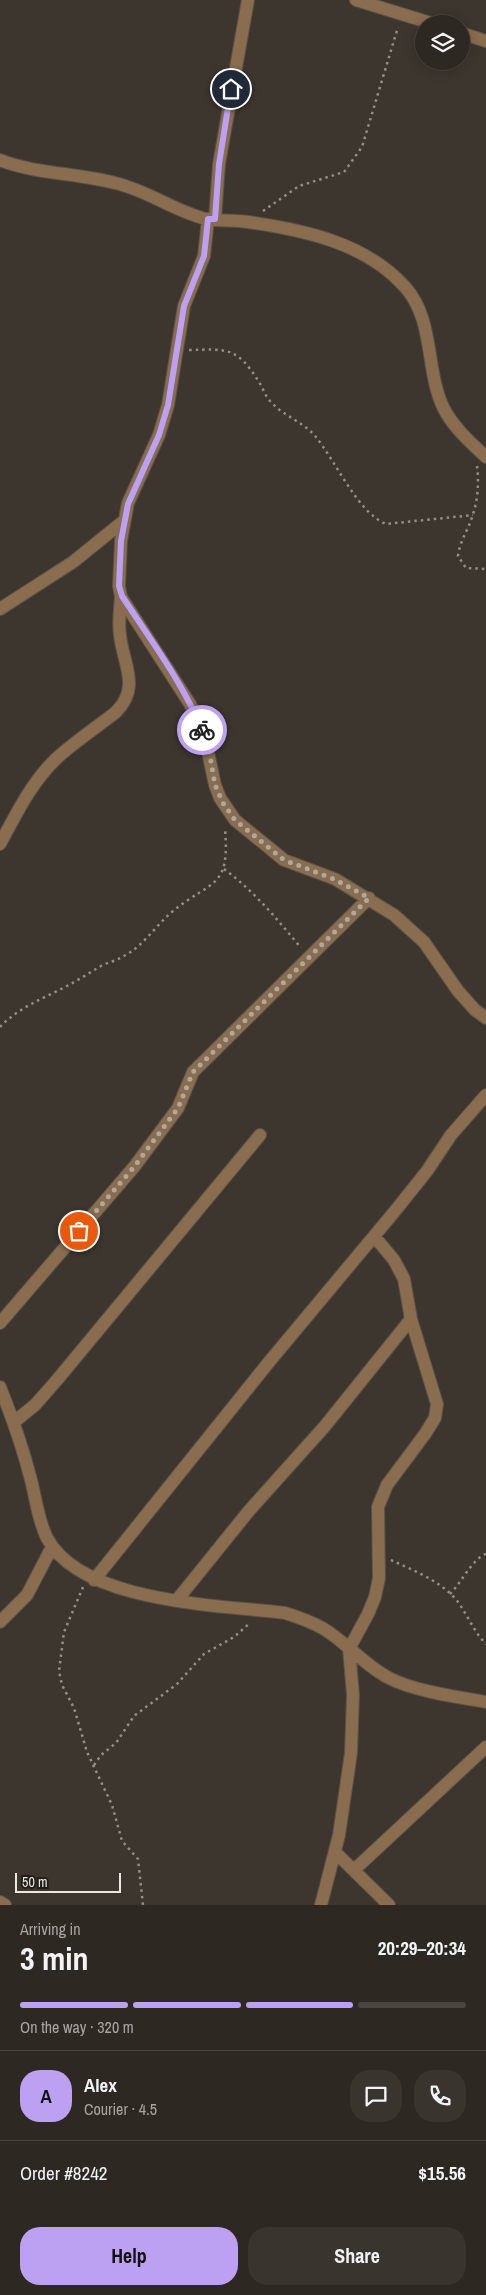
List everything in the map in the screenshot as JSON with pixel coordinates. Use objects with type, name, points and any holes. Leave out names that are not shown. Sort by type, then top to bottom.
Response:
[{"type":"street","points":[[248,0],[204,256],[184,306],[172,386],[159,435],[136,483],[125,520],[121,541],[119,586],[122,596],[190,704],[205,738],[215,785],[223,803],[235,820],[284,860],[334,879],[369,898],[394,916],[424,942],[458,991],[486,1018]]},
{"type":"street","points":[[356,0],[415,18]]},
{"type":"street","points":[[470,36],[486,41]]},
{"type":"street","points":[[0,160],[25,168],[125,186],[183,212],[211,219],[247,221],[335,241],[357,250],[386,268],[407,289],[420,312],[436,389],[443,407],[451,421],[486,457]]},
{"type":"street","points":[[0,609],[73,562],[125,520]]},
{"type":"street","points":[[0,844],[27,796],[41,776],[58,757],[124,704],[128,695],[130,680],[120,635],[122,596]]},
{"type":"street","points":[[0,1323],[38,1282],[146,1152],[178,1108],[193,1072],[369,898]]},
{"type":"street","points":[[91,1578],[374,1236],[427,1171],[451,1135],[486,1095]]},
{"type":"street","points":[[14,1422],[35,1405],[57,1380],[260,1135]]},
{"type":"street","points":[[321,1905],[335,1852],[351,1753],[353,1695],[349,1649],[375,1597],[378,1578],[378,1507],[381,1496],[397,1469],[425,1434],[437,1411],[437,1404],[411,1319],[404,1279],[394,1260],[374,1236]]},
{"type":"street","points":[[177,1600],[248,1512],[326,1426],[411,1319]]},
{"type":"street","points":[[0,1386],[24,1452],[42,1524],[52,1547],[72,1566],[91,1578],[146,1595],[285,1613],[305,1620],[324,1630],[372,1669],[390,1679],[446,1695],[486,1702]]},
{"type":"street","points":[[0,1622],[27,1595],[52,1547]]},
{"type":"street","points":[[354,1870],[486,1747]]},
{"type":"street","points":[[335,1852],[389,1905]]},
{"type":"street","points":[[0,1902],[5,1905]]},
{"type":"path","points":[[247,221],[300,186],[344,172],[353,162],[362,146],[402,14]]},
{"type":"path","points":[[177,351],[219,349],[238,355],[253,373],[268,399],[277,408],[299,421],[314,434],[333,459],[354,495],[378,521],[386,524],[473,515]]},
{"type":"path","points":[[475,447],[478,474],[473,515],[461,541],[458,556],[466,568],[486,569]]},
{"type":"path","points":[[0,1028],[29,1004],[80,979],[103,965],[124,957],[154,931],[172,912],[212,886],[219,879],[224,869],[227,850],[223,803]]},
{"type":"path","points":[[224,869],[246,885],[264,902],[309,958]]},
{"type":"path","points":[[450,1594],[463,1580],[476,1560],[486,1554]]},
{"type":"path","points":[[379,1555],[428,1578],[450,1594],[466,1614],[478,1636],[486,1644]]},
{"type":"path","points":[[91,1578],[64,1632],[59,1671],[62,1685],[74,1708],[93,1766],[112,1805],[122,1841],[138,1859],[143,1905]]},
{"type":"path","points":[[93,1766],[101,1755],[116,1743],[134,1716],[177,1684],[204,1654],[234,1637],[264,1610]]},
{"type":"way so far","points":[[79,1231],[134,1167],[164,1128],[185,1095],[193,1072],[213,1050],[369,898],[334,879],[284,860],[235,820],[226,809],[215,785],[209,750],[202,730]]},
{"type":"route","points":[[202,730],[190,704],[165,662],[122,596],[119,586],[121,541],[128,504],[164,420],[176,364],[184,306],[204,256],[208,219],[215,219],[219,164],[231,89]]}]
